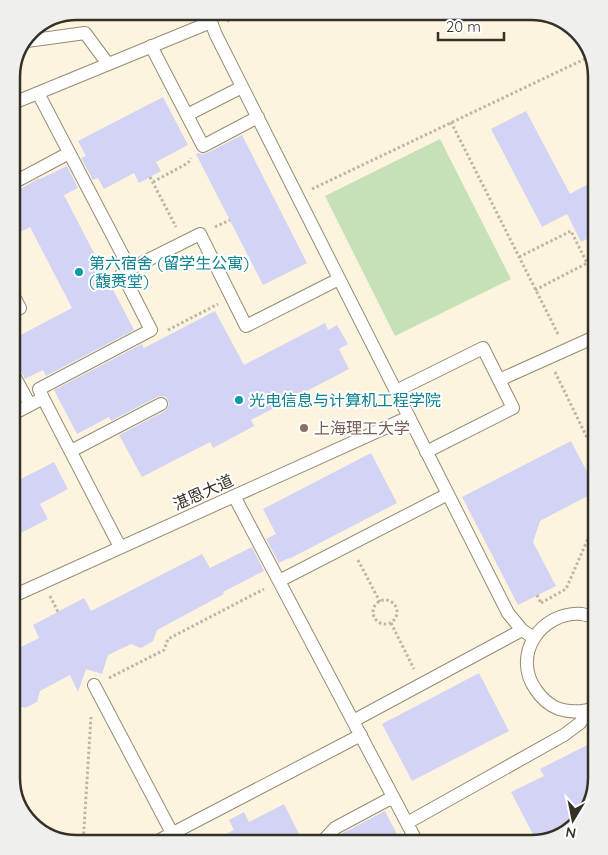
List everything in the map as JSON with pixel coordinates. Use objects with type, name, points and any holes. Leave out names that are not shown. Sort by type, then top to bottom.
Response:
[{"type":"lane","points":[[20,101],[211,20],[216,35],[242,87],[508,613],[522,630],[534,638]]},
{"type":"lane","points":[[35,40],[85,32],[108,64]]},
{"type":"lane","points":[[152,46],[203,146],[258,117]]},
{"type":"lane","points":[[187,115],[242,87]]},
{"type":"lane","points":[[38,94],[130,269]]},
{"type":"lane","points":[[20,179],[69,153]]},
{"type":"lane","points":[[120,547],[39,389],[151,330],[122,273],[200,234],[246,326],[339,279]]},
{"type":"lane","points":[[499,380],[588,340]]},
{"type":"lane","points":[[396,391],[483,348],[513,408],[426,452]]},
{"type":"lane","points":[[20,387],[30,405]]},
{"type":"lane","points":[[20,410],[43,398]]},
{"type":"lane","points":[[71,451],[161,404]]},
{"type":"lane","name":"湛恩大道","points":[[20,593],[409,417]]},
{"type":"lane","points":[[279,581],[448,494]]},
{"type":"lane","points":[[234,496],[413,835]]},
{"type":"lane","points":[[588,616],[583,614],[564,615],[547,623],[534,638],[528,652],[527,668],[531,683],[540,697],[553,707],[569,712],[588,710]]},
{"type":"lane","points":[[353,721],[522,630]]},
{"type":"lane","points":[[94,685],[161,835]]},
{"type":"lane","points":[[407,823],[564,735],[580,723],[588,714]]},
{"type":"lane","points":[[172,835],[360,735]]},
{"type":"lane","points":[[328,835],[335,828],[394,797]]},
{"type":"path","points":[[297,196],[585,59]]},
{"type":"path","points":[[451,122],[566,350]]},
{"type":"path","points":[[153,182],[188,163],[194,150],[203,146]]},
{"type":"path","points":[[150,177],[184,242]]},
{"type":"path","points":[[519,257],[571,231],[587,263],[536,290]]},
{"type":"path","points":[[151,330],[159,335],[232,297]]},
{"type":"path","points":[[548,358],[588,440]]},
{"type":"path","points":[[541,603],[566,589],[588,539]]},
{"type":"path","points":[[350,544],[380,602]]},
{"type":"path","points":[[84,835],[92,690],[94,685],[164,650],[168,639],[279,581]]},
{"type":"path","points":[[384,600],[389,601],[396,607],[396,616],[391,623],[382,624],[374,618],[376,605],[384,600]]},
{"type":"path","points":[[52,601],[58,612]]},
{"type":"path","points":[[391,623],[422,684]]},
{"type":"green space","points":[[440,139],[511,279],[395,336],[325,196]]},
{"type":"building","points":[[163,97],[188,145],[156,162],[161,171],[139,183],[134,173],[104,189],[98,178],[93,180],[81,158],[86,156],[78,141]]},
{"type":"building","points":[[526,111],[570,194],[588,184],[588,238],[581,242],[567,214],[542,227],[491,129]]},
{"type":"building","points":[[242,135],[307,263],[263,285],[196,154],[207,153]]},
{"type":"building","name":"第六宿舍 (留学生公寓) (馥赉堂)","points":[[67,166],[78,188],[64,195],[134,330],[46,376],[43,370],[25,379],[20,370],[20,335],[72,308],[30,227],[20,232],[20,189]]},
{"type":"building","points":[[215,311],[244,365],[325,323],[328,330],[337,325],[348,344],[339,349],[349,369],[251,420],[254,426],[213,448],[210,442],[142,477],[119,435],[165,411],[169,405],[166,397],[157,397],[111,421],[109,417],[77,434],[54,390],[142,344],[144,348]]},
{"type":"building","points":[[571,441],[588,474],[588,496],[540,521],[533,542],[556,586],[518,605],[462,497]]},
{"type":"building","points":[[371,453],[397,503],[279,563],[266,539],[276,534],[263,509]]},
{"type":"building","points":[[54,462],[68,489],[40,504],[48,519],[20,533],[20,479]]},
{"type":"building","points":[[252,547],[264,571],[157,630],[153,641],[141,648],[131,644],[108,655],[102,674],[86,669],[78,692],[70,675],[40,691],[37,702],[25,708],[20,706],[20,648],[39,638],[33,625],[84,598],[91,611],[202,554],[210,568]]},
{"type":"building","points":[[479,673],[509,731],[412,781],[382,724]]},
{"type":"building","points":[[588,745],[588,786],[580,807],[560,827],[553,831],[533,835],[511,792],[544,776],[540,769]]},
{"type":"building","points":[[284,804],[300,835],[224,835],[234,830],[229,820],[244,812],[249,822]]},
{"type":"building","points":[[385,811],[397,835],[342,835]]},
{"type":"place","name":"第六宿舍 (留学生公寓) (馥赉堂)","points":[[79,272]]},
{"type":"place","name":"光电信息与计算机工程学院","points":[[239,400]]},
{"type":"place","name":"上海理工大学","points":[[304,428]]}]
